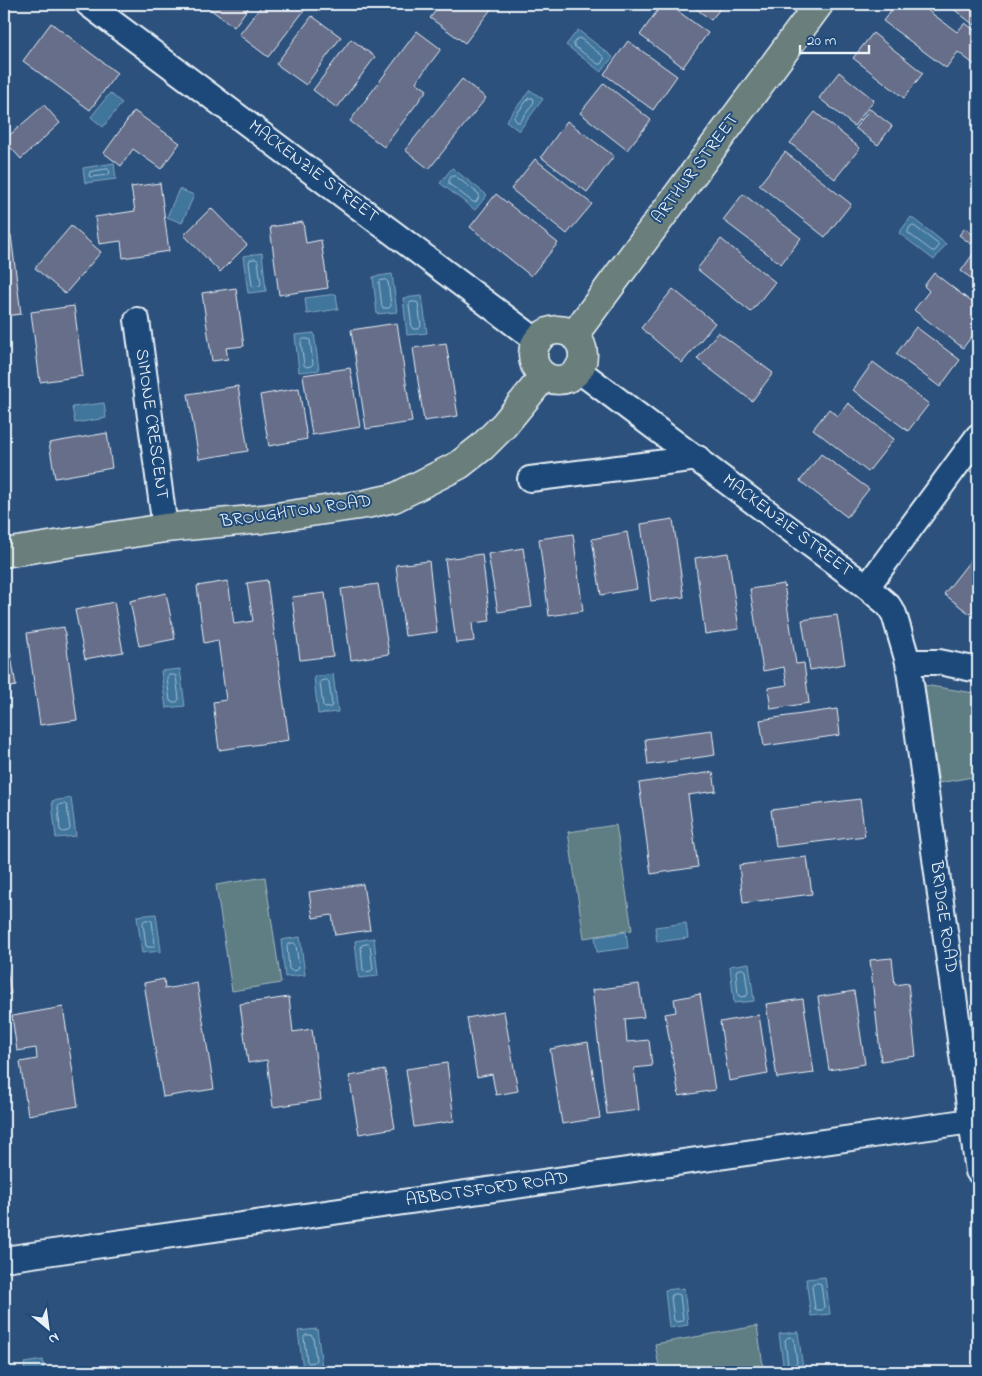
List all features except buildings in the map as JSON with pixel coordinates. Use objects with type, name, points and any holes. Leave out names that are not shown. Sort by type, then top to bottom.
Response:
[{"type":"main road","name":"ARTHUR STREET","points":[[574,335],[820,4]]},
{"type":"main road","points":[[554,330],[561,330],[574,335],[579,341],[583,356],[578,370],[573,375],[558,380],[544,376],[534,364],[534,348],[537,341],[541,336],[554,330]]},
{"type":"main road","name":"BROUGHTON ROAD","points":[[4,553],[165,528],[262,519],[366,504],[394,498],[459,465],[482,447],[504,425],[544,376]]},
{"type":"street","name":"MACKENZIE STREET","points":[[88,4],[537,341]]},
{"type":"street","name":"SIMONE CRESCENT","points":[[137,320],[165,528]]},
{"type":"street","name":"MACKENZIE STREET","points":[[578,370],[698,458],[888,605],[894,614],[908,662]]},
{"type":"street","points":[[867,587],[978,436]]},
{"type":"street","points":[[530,479],[698,458]]},
{"type":"street","points":[[908,662],[942,663],[978,670]]},
{"type":"street","name":"BRIDGE ROAD","points":[[908,662],[978,1171]]},
{"type":"street","name":"ABBOTSFORD ROAD","points":[[4,1259],[971,1121]]},
{"type":"green space","points":[[924,685],[974,693],[978,696],[978,776],[939,783]]},
{"type":"green space","points":[[616,825],[632,930],[584,938],[568,832]]},
{"type":"green space","points":[[265,877],[281,983],[232,991],[216,885]]},
{"type":"green space","points":[[757,1326],[764,1372],[660,1372],[655,1344]]},
{"type":"water","points":[[578,30],[613,57],[601,72],[566,45]]},
{"type":"water","points":[[530,90],[543,99],[519,131],[506,121]]},
{"type":"water","points":[[110,93],[122,103],[103,127],[91,117]]},
{"type":"water","points":[[114,163],[116,179],[85,183],[83,168]]},
{"type":"water","points":[[452,168],[487,195],[475,210],[440,183]]},
{"type":"water","points":[[179,189],[194,195],[182,223],[167,217]]},
{"type":"water","points":[[911,217],[946,244],[934,260],[899,233]]},
{"type":"water","points":[[262,253],[266,291],[248,293],[243,256]]},
{"type":"water","points":[[392,274],[397,312],[377,314],[373,277]]},
{"type":"water","points":[[336,294],[338,309],[307,314],[305,298]]},
{"type":"water","points":[[422,296],[427,333],[407,335],[403,298]]},
{"type":"water","points":[[314,333],[319,370],[299,372],[295,335]]},
{"type":"water","points":[[104,403],[106,418],[75,423],[72,407]]},
{"type":"water","points":[[180,669],[185,706],[166,708],[161,671]]},
{"type":"water","points":[[333,674],[338,712],[318,714],[314,677]]},
{"type":"water","points":[[71,798],[76,836],[56,838],[52,801]]},
{"type":"water","points":[[156,914],[161,951],[142,953],[137,916]]},
{"type":"water","points":[[686,923],[688,938],[657,942],[655,927]]},
{"type":"water","points":[[626,932],[628,948],[597,952],[595,937]]},
{"type":"water","points":[[300,937],[305,975],[285,977],[281,940]]},
{"type":"water","points":[[374,938],[378,976],[359,978],[355,941]]},
{"type":"water","points":[[749,963],[754,1001],[734,1003],[730,966]]},
{"type":"water","points":[[825,1277],[830,1314],[811,1316],[806,1279]]},
{"type":"water","points":[[684,1288],[688,1325],[669,1328],[665,1290]]},
{"type":"water","points":[[317,1329],[322,1367],[303,1369],[298,1331]]},
{"type":"water","points":[[798,1332],[803,1369],[784,1371],[779,1334]]},
{"type":"water","points":[[43,1360],[44,1372],[25,1372],[24,1363]]}]
